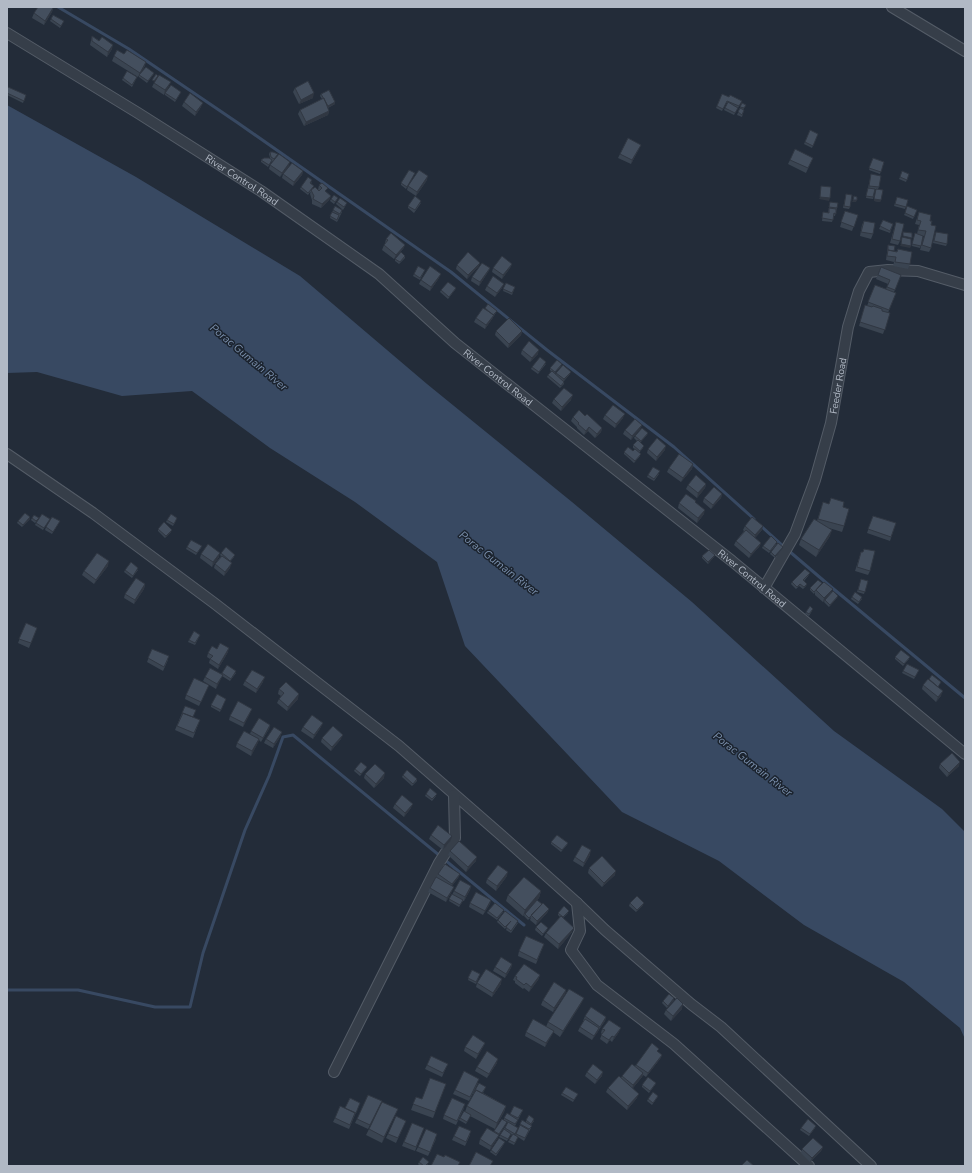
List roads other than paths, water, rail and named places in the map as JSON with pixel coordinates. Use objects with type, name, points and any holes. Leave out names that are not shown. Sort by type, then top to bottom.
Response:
[{"type":"street","points":[[895,8],[965,51]]},
{"type":"street","name":"River Control Road","points":[[7,33],[261,190],[379,274],[455,343],[732,561],[965,754]]},
{"type":"street","name":"Feeder Road","points":[[764,588],[794,534],[815,480],[831,423],[848,327],[859,291],[869,272],[888,270],[918,271],[965,285]]},
{"type":"street","points":[[7,454],[93,513],[214,603],[398,746],[577,902],[605,930],[721,1028],[871,1166]]},
{"type":"street","points":[[334,1072],[439,863],[455,838],[454,794]]},
{"type":"street","points":[[577,902],[580,931],[571,950],[597,985],[674,1044],[809,1166]]},
{"type":"water","name":"Porac Gumain River","points":[[7,105],[136,177],[300,276],[427,384],[692,602],[834,731],[942,809],[965,832],[965,1039],[960,1028],[904,982],[804,925],[719,861],[622,812],[465,646],[437,562],[355,502],[270,448],[192,391],[122,396],[37,372],[7,373]]},
{"type":"waterway","points":[[58,7],[129,49],[238,123],[451,272],[547,350],[674,447],[754,519]]},
{"type":"waterway","points":[[761,526],[782,545]]},
{"type":"waterway","points":[[789,551],[965,698]]},
{"type":"waterway","points":[[7,990],[78,990],[155,1007],[190,1007],[203,953],[245,830],[269,776],[283,737],[293,735],[524,925]]}]
